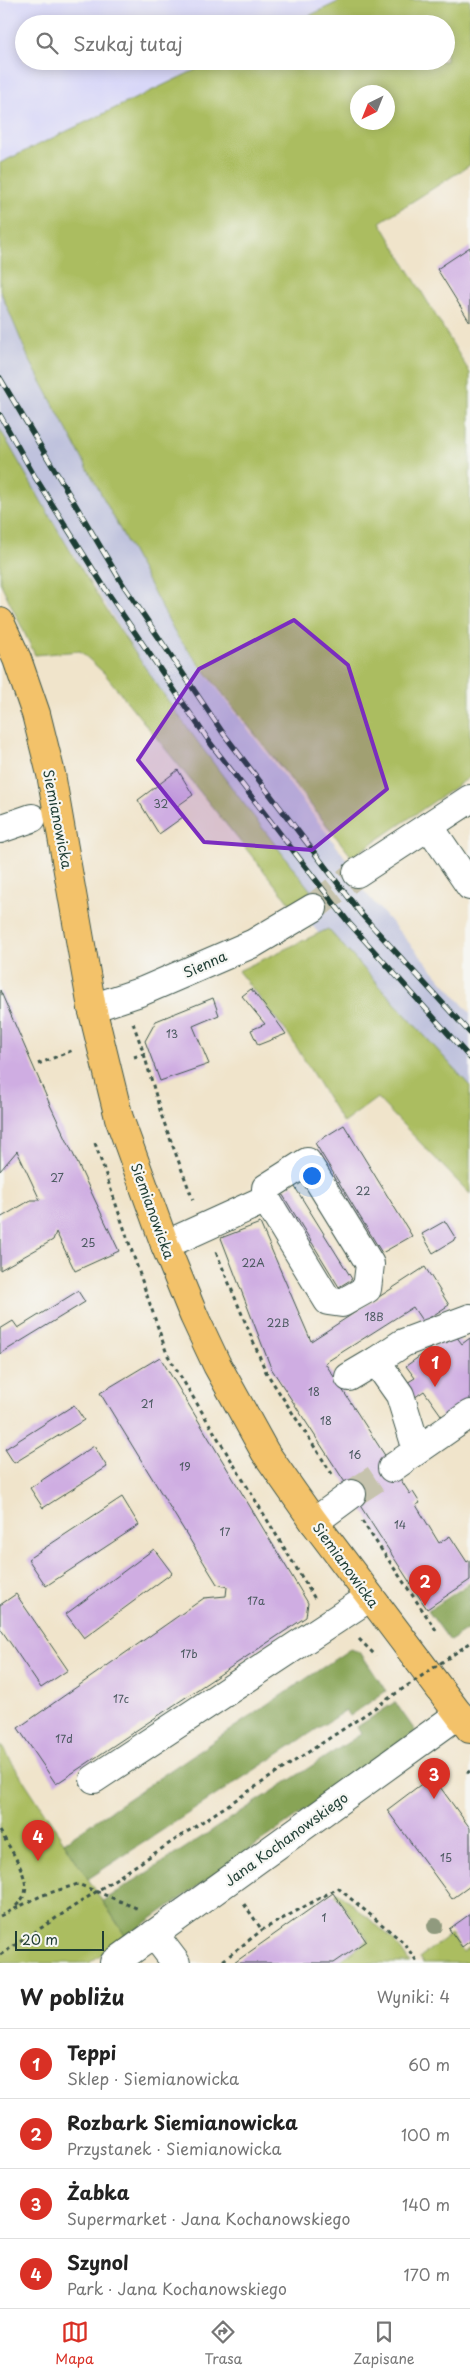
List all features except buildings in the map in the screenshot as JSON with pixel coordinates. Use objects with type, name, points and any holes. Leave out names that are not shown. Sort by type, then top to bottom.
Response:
[{"type":"main road","name":"Siemianowicka","points":[[0,622],[36,714],[51,774],[92,1008],[105,1065],[120,1118],[165,1245],[198,1324],[225,1382],[265,1452],[370,1598],[464,1722]]},
{"type":"street","points":[[357,872],[470,799]]},
{"type":"street","points":[[0,829],[32,818]]},
{"type":"street","points":[[430,826],[470,886]]},
{"type":"street","name":"Sienna","points":[[92,1008],[144,992],[254,943],[313,908]]},
{"type":"street","points":[[306,1162],[370,1264],[367,1289],[342,1303],[328,1301],[266,1199],[266,1188],[306,1162]]},
{"type":"street","points":[[165,1245],[266,1199]]},
{"type":"street","points":[[350,1377],[403,1342],[470,1318]]},
{"type":"street","points":[[376,1361],[400,1395],[417,1450]]},
{"type":"street","points":[[392,1468],[470,1414]]},
{"type":"street","points":[[314,1522],[350,1496]]},
{"type":"street","points":[[94,1779],[370,1598]]},
{"type":"street","name":"Jana Kochanowskiego","points":[[114,1963],[163,1927],[464,1722]]},
{"type":"street","points":[[163,1927],[176,1963]]},
{"type":"path","points":[[133,1022],[178,1164],[266,1372],[350,1496],[436,1630]]},
{"type":"path","points":[[38,1064],[76,1049]]},
{"type":"path","points":[[105,1065],[144,1054]]},
{"type":"path","points":[[0,1955],[354,1722],[470,1643]]},
{"type":"path","points":[[0,1831],[17,1860],[25,1881],[26,1893],[16,1907]]},
{"type":"path","points":[[0,1916],[16,1907],[78,1884],[96,1891],[163,1927]]},
{"type":"path","points":[[216,1963],[220,1963],[262,1930],[338,1888],[403,1942],[418,1963]]},
{"type":"path","points":[[244,1904],[262,1930]]},
{"type":"highlighted area","points":[[294,620],[348,665],[387,789],[312,850],[204,842],[138,760],[199,669]]},
{"type":"shaded area","points":[[0,0],[342,0],[311,15],[15,15],[15,70],[195,70],[0,163]]},
{"type":"shaded area","points":[[0,290],[28,357],[177,636],[357,873],[364,891],[470,1013],[470,1103],[275,884],[201,747],[143,665],[45,509],[0,429]]},
{"type":"green space","points":[[342,0],[470,0],[470,165],[380,222],[470,373],[470,777],[352,857],[177,636],[28,357],[0,290],[0,163],[195,70],[455,70],[455,15],[311,15]]},
{"type":"green space","points":[[0,429],[69,549],[124,637],[205,752],[311,891],[293,907],[104,673],[80,651],[35,655],[0,582]]},
{"type":"green space","points":[[328,929],[470,1086],[470,1194],[377,1098],[343,1123],[289,1035],[238,971]]},
{"type":"green space","points":[[470,1583],[470,1628],[450,1641],[428,1611]]},
{"type":"green space","points":[[350,1649],[360,1652],[386,1691],[350,1716],[346,1710],[88,1879],[64,1842]]},
{"type":"green space","points":[[395,1702],[416,1732],[126,1937],[103,1901],[361,1734],[357,1727]]},
{"type":"green space","points":[[0,1744],[126,1937],[89,1963],[0,1963]]},
{"type":"green space","points":[[338,1892],[393,1939],[410,1963],[337,1963],[368,1940],[335,1894]]},
{"type":"green space","points":[[450,1934],[463,1952],[470,1947],[470,1963],[423,1963],[419,1958]]},
{"type":"tunnel","points":[[313,908],[357,873]]},
{"type":"tunnel","points":[[352,1494],[392,1468]]},
{"type":"railway","points":[[0,378],[122,583],[223,733],[362,915],[470,1033]]},
{"type":"railway","points":[[0,415],[35,477],[108,593],[211,744],[349,923],[470,1058]]},
{"type":"place","name":"Teppi","points":[[435,1387]]},
{"type":"place","name":"Rozbark Siemianowicka","points":[[425,1606]]},
{"type":"place","name":"Żabka","points":[[434,1799]]},
{"type":"place","name":"Szynol","points":[[38,1861]]}]
